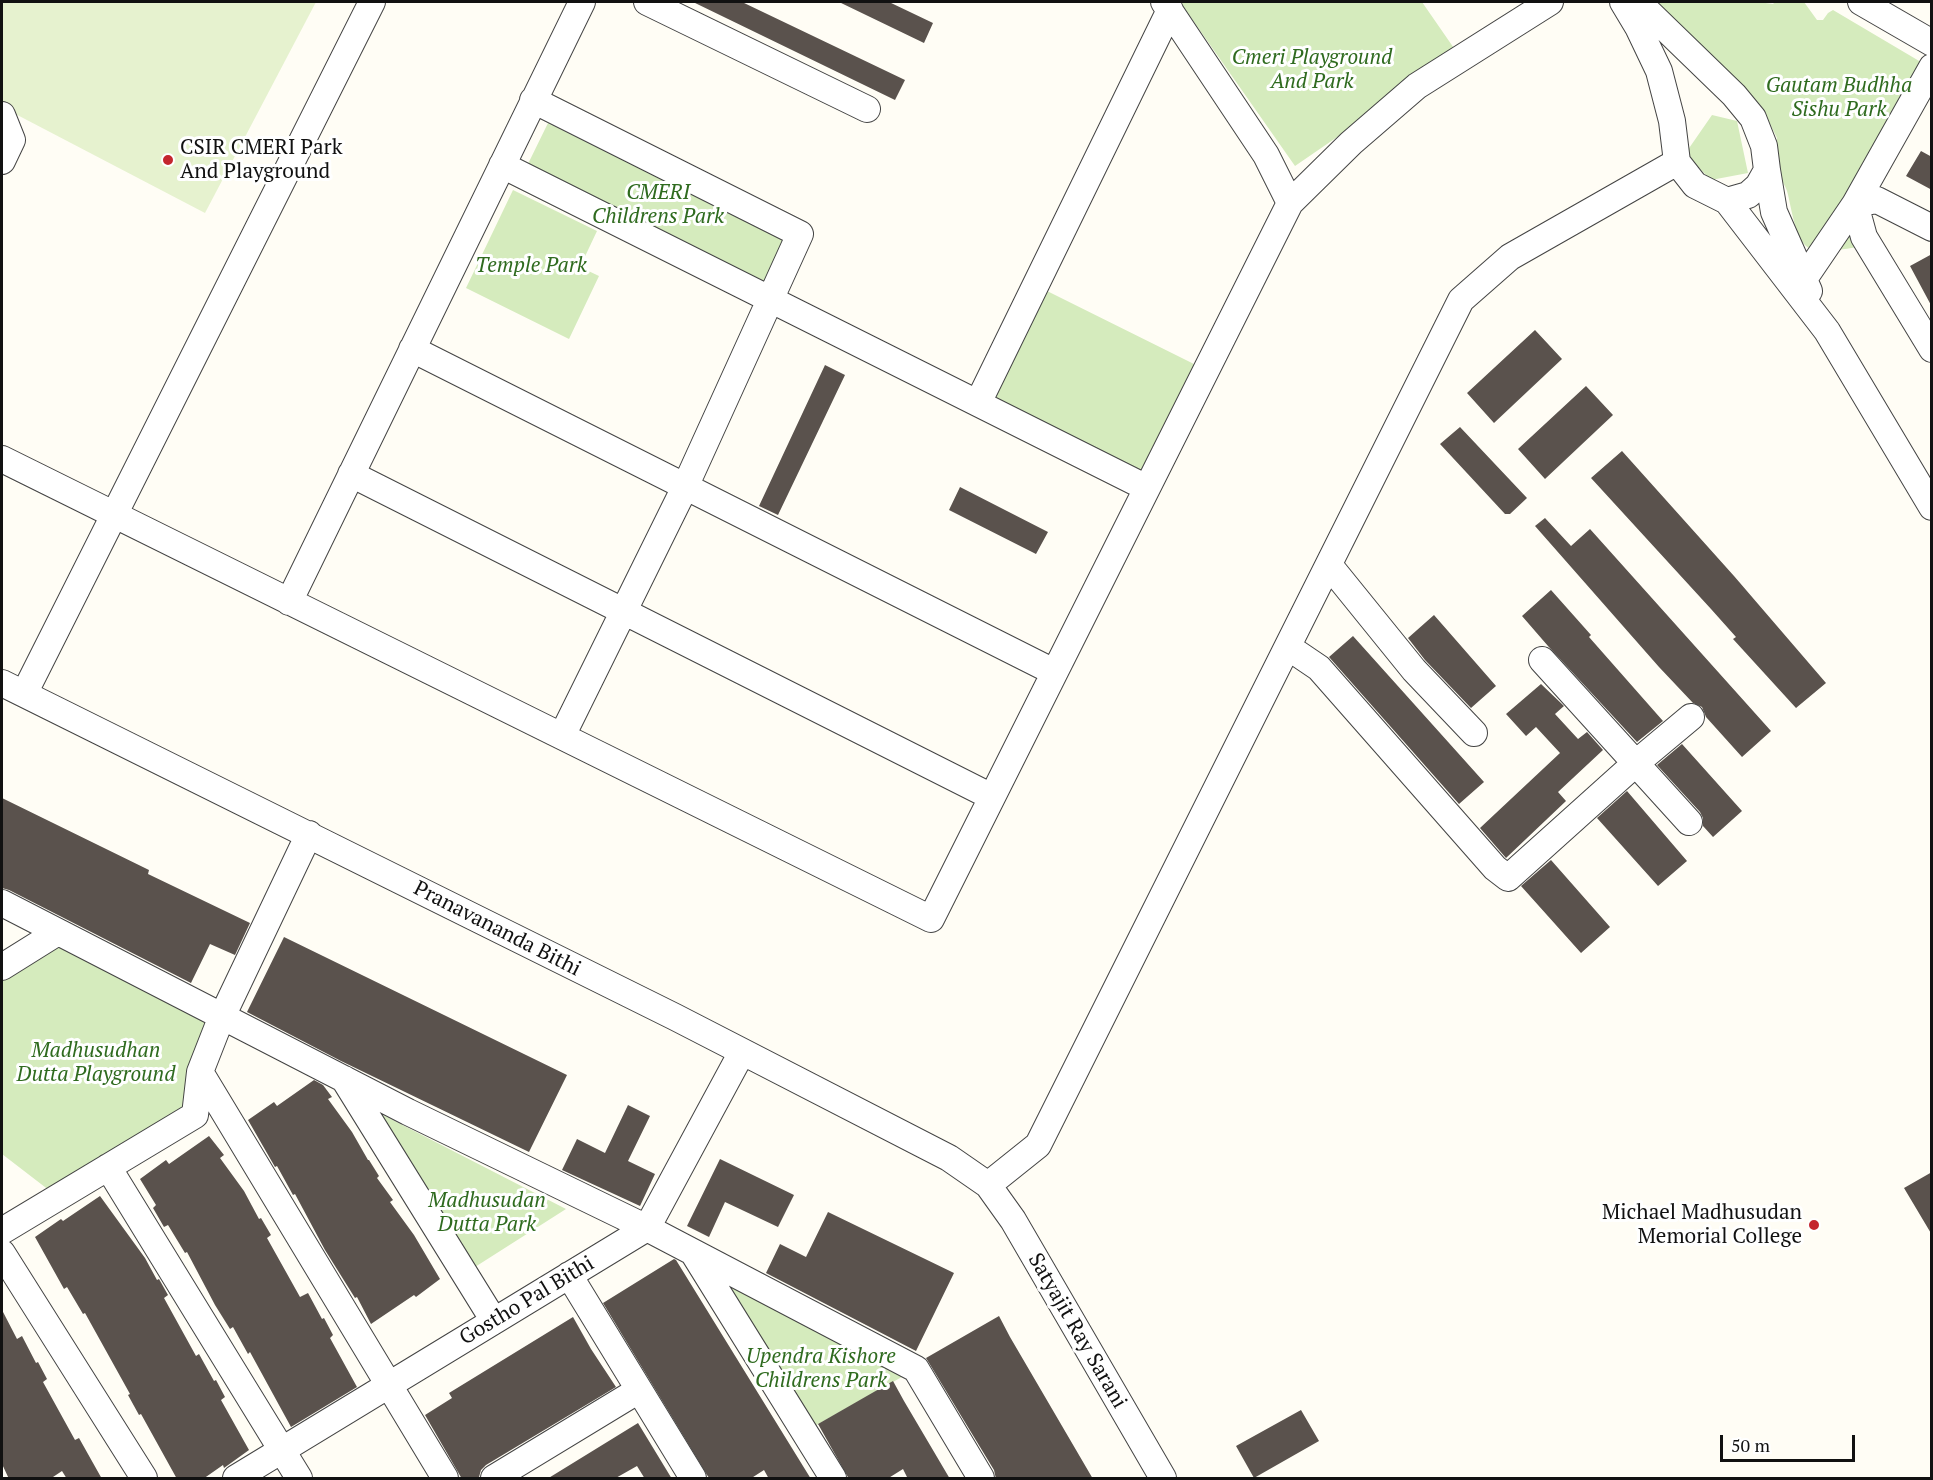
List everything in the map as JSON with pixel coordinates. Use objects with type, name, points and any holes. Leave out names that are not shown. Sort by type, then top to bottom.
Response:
[{"type":"street","points":[[24,694],[372,2]]},
{"type":"street","points":[[289,602],[582,2]]},
{"type":"street","points":[[647,2],[867,109]]},
{"type":"street","points":[[2,459],[931,919],[1290,203],[1351,143],[1417,86],[1551,2]]},
{"type":"street","points":[[1623,2],[1659,71],[1672,121],[1677,162],[1695,185],[1727,201],[1827,331],[1932,507]]},
{"type":"street","points":[[1638,2],[1734,95],[1753,118],[1764,146],[1774,212],[1827,331]]},
{"type":"street","points":[[1861,2],[1932,43]]},
{"type":"street","points":[[1167,6],[1266,155],[1290,203]]},
{"type":"street","points":[[978,403],[1167,6]]},
{"type":"street","points":[[1804,279],[1855,204],[1932,67]]},
{"type":"street","points":[[533,100],[800,234],[685,487],[562,736]]},
{"type":"street","points":[[2,115],[12,140],[2,160]]},
{"type":"street","points":[[988,1185],[1038,1145],[1461,300],[1510,257],[1677,162]]},
{"type":"street","points":[[502,165],[1147,488]]},
{"type":"street","points":[[1727,201],[1748,195],[1758,186],[1767,170]]},
{"type":"street","points":[[1855,204],[1877,200],[1932,228]]},
{"type":"street","points":[[1855,204],[1864,237],[1932,349]]},
{"type":"street","points":[[412,349],[1054,672]]},
{"type":"street","points":[[351,474],[992,797]]},
{"type":"street","points":[[1329,565],[1414,670],[1474,733]]},
{"type":"street","points":[[1288,647],[1318,668],[1495,868],[1508,878],[1691,717]]},
{"type":"street","points":[[1542,660],[1689,822]]},
{"type":"street","name":"Pranavananda Bithi","points":[[2,683],[309,834],[742,1052],[949,1158],[988,1185]]},
{"type":"street","points":[[2,1231],[195,1115],[200,1072],[222,1016],[309,834]]},
{"type":"street","points":[[2,903],[344,1079],[647,1228],[916,1369],[981,1479]]},
{"type":"street","points":[[2,967],[58,932]]},
{"type":"street","points":[[647,1228],[742,1052]]},
{"type":"street","points":[[200,1072],[445,1479]]},
{"type":"street","points":[[344,1079],[494,1322]]},
{"type":"street","points":[[108,1167],[299,1479]]},
{"type":"street","name":"Satyajit Ray Sarani","points":[[988,1185],[1013,1220],[1158,1477]]},
{"type":"street","name":"Gostho Pal Bithi","points":[[236,1479],[647,1228]]},
{"type":"street","points":[[2,1253],[144,1479]]},
{"type":"street","points":[[694,1253],[832,1479]]},
{"type":"street","points":[[569,1275],[693,1479]]},
{"type":"street","points":[[494,1479],[639,1390]]},
{"type":"green space","name":"CSIR CMERI Park And Playground","points":[[2,2],[316,2],[205,213],[2,107]]},
{"type":"green space","name":"Cmeri Playground And Park","points":[[1180,2],[1422,2],[1458,54],[1295,166]]},
{"type":"green space","name":"Gautam Budhha Sishu Park","points":[[1657,2],[1773,4],[1775,2],[1804,2],[1817,20],[1823,20],[1833,10],[1931,68],[1876,182],[1858,247],[1821,251],[1808,248],[1804,244],[1795,226],[1787,191],[1775,165],[1774,151],[1777,138],[1761,106]]},
{"type":"green space","points":[[1712,115],[1737,121],[1748,173],[1711,180],[1685,154]]},
{"type":"green space","name":"CMERI Childrens Park","points":[[548,123],[789,242],[767,287],[526,168]]},
{"type":"green space","name":"Temple Park","points":[[513,190],[597,231],[580,267],[599,276],[569,339],[466,288]]},
{"type":"green space","points":[[1041,288],[1202,368],[1147,488],[978,403]]},
{"type":"green space","name":"Madhusudhan Dutta Playground","points":[[57,938],[220,1021],[189,1119],[54,1194],[2,1154],[2,972]]},
{"type":"green space","name":"Madhusudan Dutta Park","points":[[381,1114],[566,1209],[475,1267]]},
{"type":"green space","name":"Upendra Kishore Childrens Park","points":[[707,1265],[916,1369],[804,1432]]},
{"type":"building","points":[[693,2],[742,2],[905,80],[895,100]]},
{"type":"building","points":[[839,2],[889,2],[933,23],[924,43]]},
{"type":"building","points":[[1921,151],[1932,157],[1932,190],[1906,176]]},
{"type":"building","points":[[1932,254],[1932,307],[1910,266]]},
{"type":"building","points":[[1535,330],[1562,359],[1494,423],[1467,393]]},
{"type":"building","points":[[825,365],[845,375],[778,515],[759,506]]},
{"type":"building","points":[[1586,386],[1613,415],[1545,479],[1518,449]]},
{"type":"building","points":[[1460,427],[1527,498],[1510,514],[1505,514],[1440,444]]},
{"type":"building","points":[[1622,451],[1826,683],[1796,708],[1733,639],[1736,637],[1591,478]]},
{"type":"building","points":[[960,487],[1048,532],[1036,554],[949,510]]},
{"type":"building","points":[[1545,518],[1571,546],[1590,529],[1771,731],[1742,757],[1706,717],[1702,707],[1693,703],[1659,667],[1535,526]]},
{"type":"building","points":[[1551,590],[1663,721],[1637,742],[1522,616]]},
{"type":"building","points":[[1434,615],[1496,686],[1471,708],[1425,660],[1408,638]]},
{"type":"building","points":[[1353,636],[1484,782],[1459,804],[1329,657]]},
{"type":"building","points":[[1541,684],[1564,706],[1555,714],[1578,739],[1587,732],[1603,750],[1558,792],[1566,801],[1506,858],[1480,828],[1560,753],[1536,727],[1526,736],[1506,714]]},
{"type":"building","points":[[1682,744],[1742,811],[1713,837],[1703,826],[1700,812],[1657,765]]},
{"type":"building","points":[[1627,791],[1687,861],[1658,886],[1597,818]]},
{"type":"building","points":[[2,798],[149,870],[148,874],[250,923],[235,955],[210,944],[191,983],[2,888]]},
{"type":"building","points":[[1551,860],[1610,927],[1581,953],[1521,886]]},
{"type":"building","points":[[284,937],[567,1075],[529,1152],[341,1061],[247,1012]]},
{"type":"building","points":[[314,1080],[323,1085],[332,1097],[328,1099],[352,1132],[379,1176],[377,1178],[393,1200],[390,1202],[414,1235],[440,1279],[416,1297],[414,1295],[371,1324],[357,1297],[355,1298],[325,1250],[295,1194],[293,1195],[277,1166],[275,1167],[248,1120],[274,1102],[277,1106]]},
{"type":"building","points":[[628,1105],[650,1116],[628,1161],[655,1174],[640,1206],[562,1170],[577,1139],[605,1153]]},
{"type":"building","points":[[209,1136],[224,1155],[220,1158],[271,1235],[267,1238],[300,1297],[308,1293],[322,1319],[324,1318],[333,1335],[330,1338],[357,1387],[291,1427],[250,1352],[248,1354],[233,1327],[230,1329],[187,1252],[185,1253],[168,1225],[164,1227],[153,1208],[156,1205],[140,1179],[166,1160],[169,1164]]},
{"type":"building","points":[[720,1159],[794,1195],[778,1227],[725,1202],[709,1237],[687,1226]]},
{"type":"building","points":[[1932,1172],[1932,1235],[1904,1188]]},
{"type":"building","points":[[100,1196],[145,1258],[157,1280],[159,1279],[168,1295],[164,1298],[196,1356],[199,1354],[214,1381],[216,1380],[225,1397],[221,1400],[249,1450],[224,1468],[223,1465],[203,1479],[177,1479],[141,1414],[139,1415],[128,1395],[130,1394],[85,1313],[83,1314],[67,1287],[64,1289],[35,1237]]},
{"type":"building","points":[[828,1212],[954,1273],[916,1351],[766,1273],[780,1244],[806,1257]]},
{"type":"building","points":[[674,1259],[811,1479],[769,1479],[764,1470],[750,1479],[710,1479],[707,1475],[603,1303]]},
{"type":"building","points":[[2,1310],[17,1339],[22,1336],[36,1363],[38,1362],[47,1379],[43,1382],[75,1440],[79,1438],[102,1479],[67,1479],[62,1471],[50,1479],[9,1479],[2,1464]]},
{"type":"building","points":[[999,1316],[1093,1479],[996,1479],[994,1470],[926,1358]]},
{"type":"building","points":[[573,1317],[616,1387],[486,1465],[476,1479],[462,1479],[425,1415],[452,1398],[449,1393]]},
{"type":"building","points":[[893,1381],[950,1479],[908,1479],[903,1469],[887,1479],[849,1479],[818,1424]]},
{"type":"building","points":[[1301,1410],[1319,1441],[1254,1478],[1236,1446]]},
{"type":"building","points":[[638,1423],[672,1479],[645,1479],[637,1466],[614,1479],[547,1479]]},
{"type":"place","name":"CSIR CMERI Park And Playground","points":[[168,160]]},
{"type":"place","name":"Michael Madhusudan Memorial College","points":[[1814,1225]]}]
